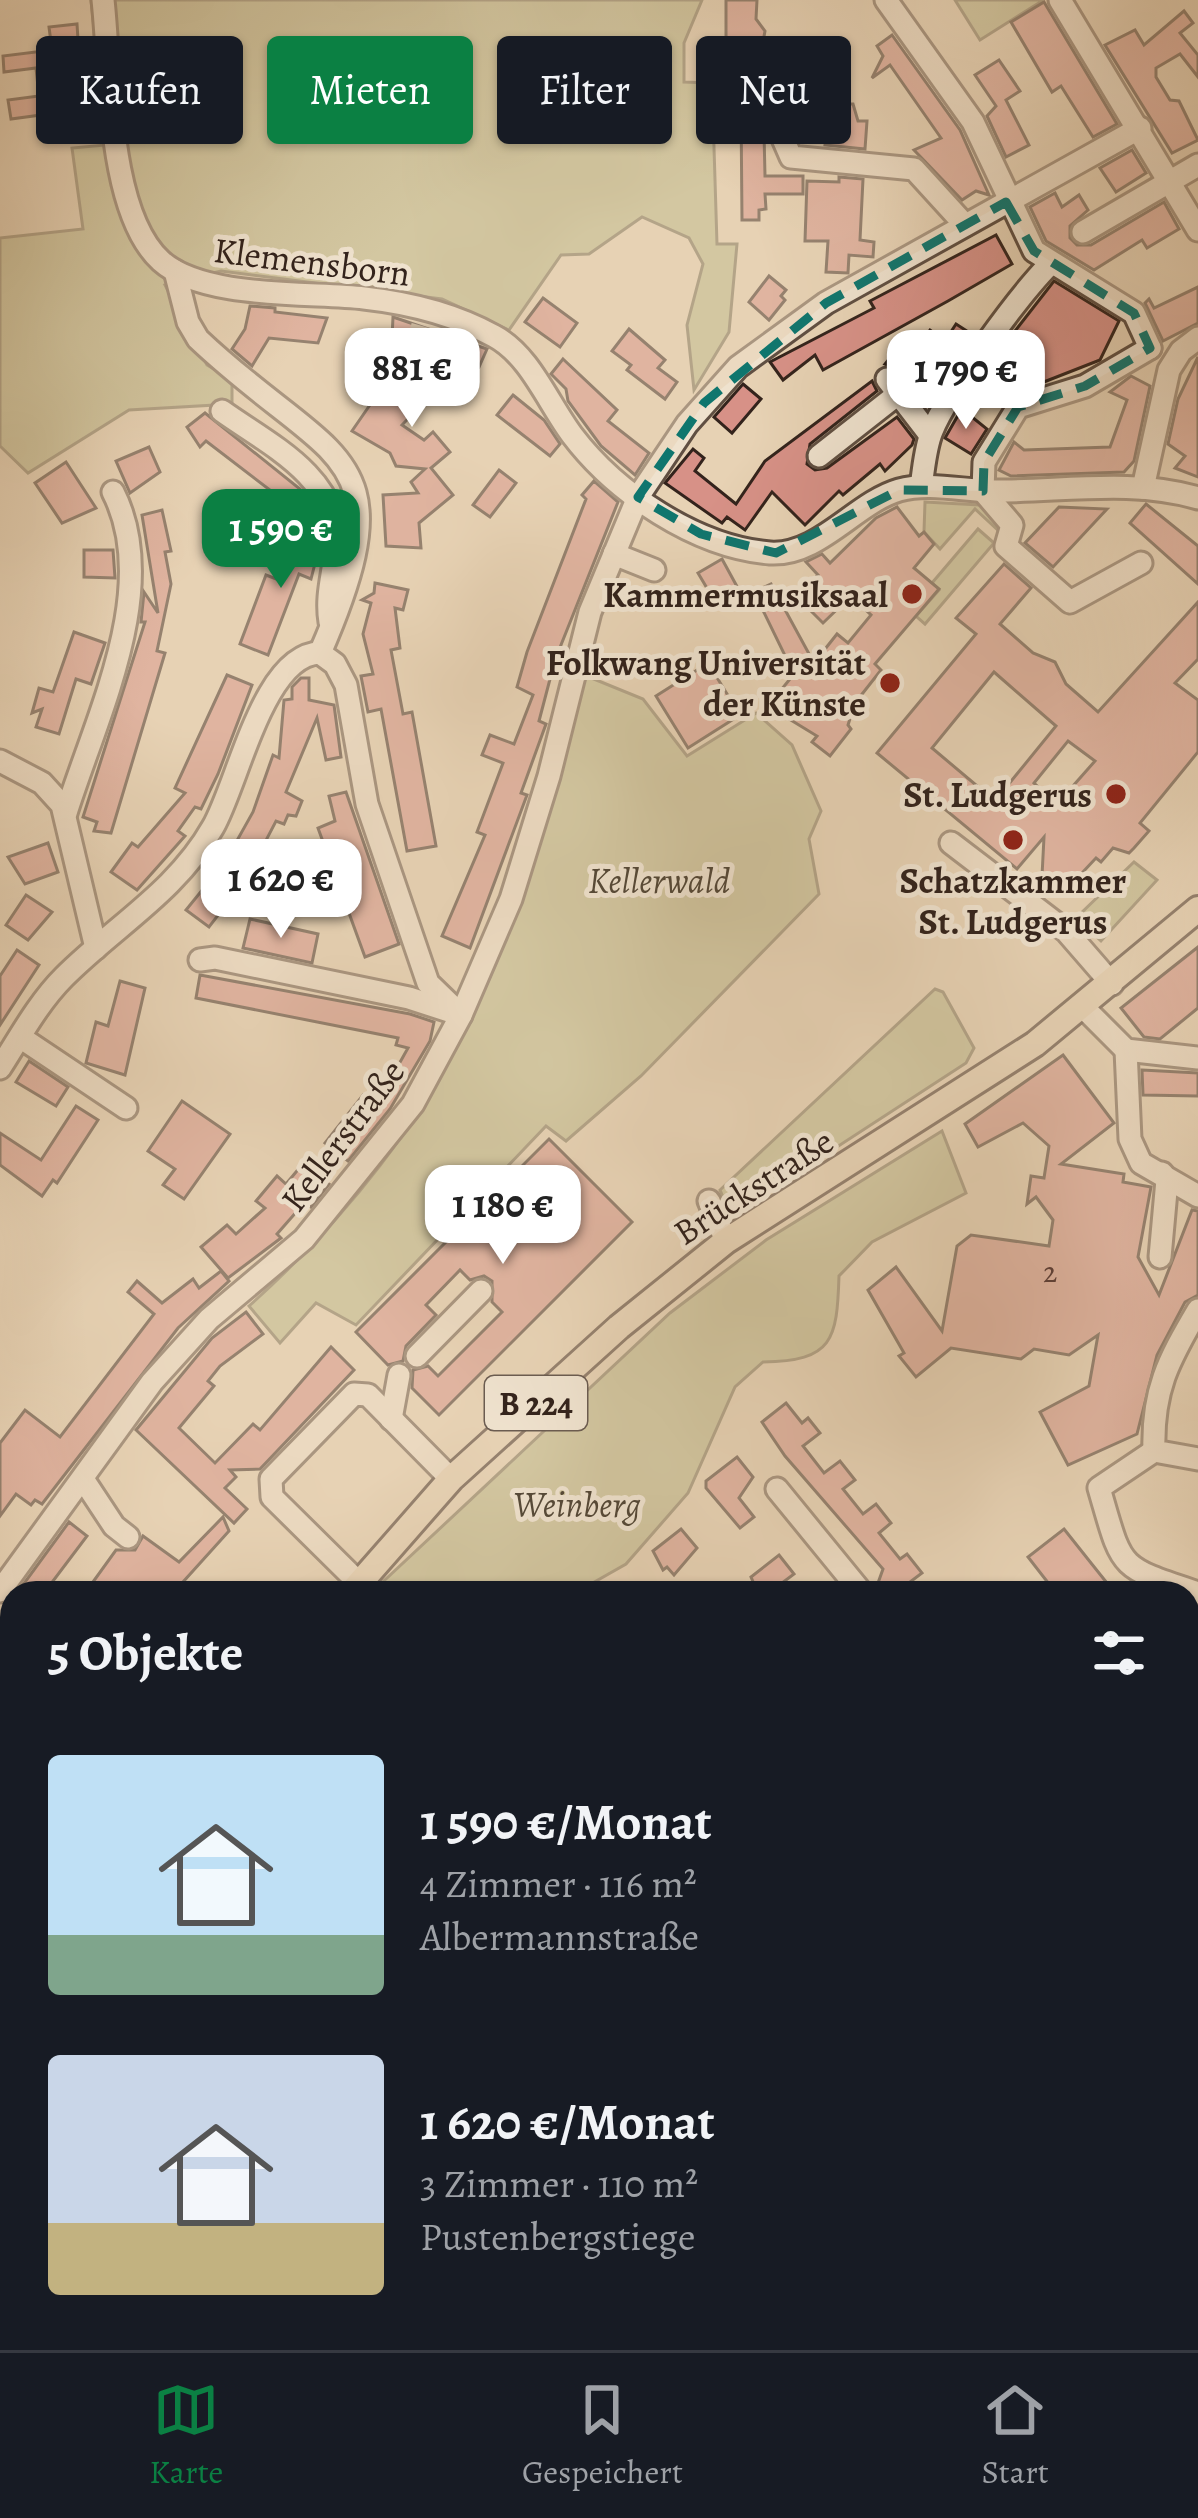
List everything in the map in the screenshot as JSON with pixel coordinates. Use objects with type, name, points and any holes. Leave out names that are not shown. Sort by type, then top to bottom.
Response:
[{"type":"main road","name":"Brückstraße","points":[[361,1581],[451,1479],[619,1327],[726,1241],[1005,1064],[1112,984],[1198,909]]},
{"type":"street","name":"Klemensborn","points":[[104,0],[125,198],[140,237],[175,271],[199,282],[426,314],[499,338],[519,356],[574,438],[638,497],[701,534],[776,554],[800,548],[887,495],[921,486],[983,491],[1143,488],[1198,498]]},
{"type":"street","points":[[886,0],[973,122],[1006,202],[1034,251],[1134,313],[1150,348],[1175,358]]},
{"type":"street","points":[[1060,0],[1198,230]]},
{"type":"street","name":"Kellerstraße","points":[[7,1581],[152,1382],[209,1319],[283,1259],[360,1176],[413,1104],[461,1015],[529,847],[579,650],[614,554],[638,497],[688,424],[738,367],[826,303],[1140,128]]},
{"type":"street","points":[[785,144],[791,157],[914,170],[965,224]]},
{"type":"street","points":[[1083,232],[1168,178],[1198,165]]},
{"type":"street","points":[[921,486],[930,435],[1013,305],[1050,263]]},
{"type":"street","points":[[175,271],[188,322],[198,339],[322,442],[356,485],[360,530],[344,600],[320,652]]},
{"type":"street","points":[[1143,488],[1175,358],[1198,338]]},
{"type":"street","points":[[1141,563],[1070,602],[1006,546],[1012,525],[983,491],[984,463],[1018,407],[1085,386],[1150,348]]},
{"type":"street","points":[[819,455],[897,393],[930,435]]},
{"type":"street","points":[[222,411],[305,472],[329,500],[336,538],[326,597],[330,622]]},
{"type":"street","points":[[66,813],[130,608],[134,548],[113,492]]},
{"type":"street","points":[[614,554],[654,570]]},
{"type":"street","points":[[320,652],[335,664],[346,685],[368,804],[428,983],[461,1015]]},
{"type":"street","points":[[0,1068],[52,990],[184,872],[217,820],[276,679],[302,657],[320,652]]},
{"type":"street","points":[[0,761],[42,782],[66,813],[96,948]]},
{"type":"street","points":[[951,842],[1066,932],[1112,984]]},
{"type":"street","points":[[200,960],[215,958],[409,998],[461,1015]]},
{"type":"street","points":[[1083,1007],[1126,1050],[1198,1058]]},
{"type":"street","points":[[20,1037],[126,1108]]},
{"type":"street","points":[[1126,1050],[1129,1123],[1142,1163],[1198,1196]]},
{"type":"street","points":[[1160,1257],[1167,1180]]},
{"type":"street","points":[[709,1201],[726,1241]]},
{"type":"street","points":[[417,1356],[481,1291]]},
{"type":"street","points":[[1154,1451],[1161,1372],[1197,1302]]},
{"type":"street","points":[[391,1419],[399,1375]]},
{"type":"street","points":[[349,1581],[272,1497],[272,1479],[355,1394],[368,1395],[451,1479]]},
{"type":"street","points":[[1161,1581],[1136,1573],[1119,1560],[1100,1489],[1154,1451],[1198,1459]]},
{"type":"street","points":[[82,1478],[114,1526],[128,1537]]},
{"type":"street","points":[[777,1489],[852,1581]]},
{"type":"highlighted area","points":[[1006,202],[1034,251],[1134,313],[1150,348],[1085,386],[1018,407],[984,462],[983,491],[899,490],[776,553],[701,534],[638,497],[704,403],[826,303]]},
{"type":"green space","points":[[91,0],[702,0],[684,43],[684,82],[696,82],[696,144],[714,144],[717,244],[737,244],[729,332],[694,390],[687,325],[703,264],[689,238],[642,217],[589,254],[561,255],[509,330],[442,299],[221,271],[165,285],[207,365],[232,380],[232,404],[129,410],[28,473],[0,446],[0,238],[83,229],[72,148],[243,144],[243,36],[95,36]]},
{"type":"green space","points":[[955,0],[1041,0],[1042,1],[980,40]]},
{"type":"green space","points":[[925,502],[980,505],[999,520],[1002,534],[975,509],[940,549],[924,532]]},
{"type":"green space","points":[[978,529],[994,543],[925,624],[916,616],[939,590],[932,583]]},
{"type":"green space","name":"Kellerwald","points":[[584,675],[643,699],[687,756],[756,713],[792,745],[821,811],[809,839],[819,894],[641,1076],[566,1141],[546,1126],[356,1325],[316,1303],[280,1343],[249,1306],[320,1236],[380,1166],[429,1094],[470,1019],[505,941],[534,858]]},
{"type":"green space","points":[[1134,862],[1157,880],[1101,941],[1076,918]]},
{"type":"green space","points":[[935,989],[943,992],[974,1048],[966,1063],[737,1212],[727,1206],[720,1190]]},
{"type":"green space","name":"Weinberg","points":[[942,1131],[966,1193],[872,1242],[839,1276],[833,1331],[817,1351],[786,1361],[763,1362],[735,1387],[688,1493],[626,1564],[596,1581],[384,1581],[670,1313],[766,1240]]},
{"type":"building","points":[[726,0],[757,0],[756,19],[764,36],[726,36]]},
{"type":"building","points":[[1044,2],[1117,124],[1093,137],[1061,86],[1052,92],[1011,22]]},
{"type":"building","points":[[1184,11],[1193,23],[1180,33],[1198,55],[1198,77],[1180,54],[1156,68],[1156,77],[1170,100],[1179,101],[1198,140],[1172,153],[1105,45],[1135,30],[1144,45]]},
{"type":"building","points":[[77,24],[78,36],[50,36],[49,27]]},
{"type":"building","points":[[892,35],[960,130],[989,195],[976,191],[962,200],[914,150],[941,138],[890,65],[872,78],[883,56],[877,46]]},
{"type":"building","points":[[36,52],[36,68],[4,72],[3,56]]},
{"type":"building","points":[[999,60],[1020,91],[1006,100],[1029,145],[1006,157],[987,116],[996,106],[975,75]]},
{"type":"building","points":[[36,96],[36,116],[11,119],[8,100]]},
{"type":"building","points":[[853,104],[858,121],[867,121],[865,149],[825,145],[851,144]]},
{"type":"building","points":[[741,144],[764,144],[765,176],[803,176],[803,194],[765,194],[766,209],[759,210],[759,220],[742,220]]},
{"type":"building","points":[[1132,150],[1146,173],[1116,192],[1100,168]]},
{"type":"building","points":[[839,177],[863,179],[860,240],[874,242],[873,257],[849,255],[848,273],[826,272],[828,241],[805,241],[807,181],[839,182]]},
{"type":"building","points":[[1055,193],[1062,207],[1079,195],[1088,210],[1070,226],[1070,238],[1077,245],[1091,245],[1164,202],[1179,229],[1147,248],[1142,240],[1094,270],[1046,241],[1030,207]]},
{"type":"building","points":[[996,235],[1012,264],[948,301],[823,370],[815,355],[783,380],[770,362],[874,308],[870,301]]},
{"type":"building","points":[[769,276],[786,290],[781,296],[785,300],[769,320],[749,302]]},
{"type":"building","points":[[1054,281],[1119,321],[1100,360],[1031,387],[1006,375],[998,386],[986,377],[994,358]]},
{"type":"building","points":[[1198,287],[1198,323],[1163,341],[1145,303],[1149,299],[1154,308]]},
{"type":"building","points":[[543,298],[577,323],[560,347],[525,322]]},
{"type":"building","points":[[250,306],[327,318],[318,343],[269,338],[252,366],[232,349],[245,329]]},
{"type":"building","points":[[393,317],[487,349],[479,367],[458,359],[466,369],[445,361],[430,396],[402,425],[424,440],[433,432],[450,452],[431,468],[453,495],[419,523],[421,548],[386,546],[383,495],[418,493],[411,482],[425,469],[396,466],[390,453],[352,431],[383,386],[371,378],[382,361],[422,377],[433,351],[420,332],[402,341],[392,338]]},
{"type":"building","points":[[956,324],[973,335],[935,375],[943,381],[930,402],[898,369],[885,364],[894,353],[907,362],[930,330],[945,341]]},
{"type":"building","points":[[629,329],[665,360],[658,368],[677,382],[665,399],[627,370],[631,365],[612,351]]},
{"type":"building","points":[[1198,357],[1198,477],[1175,468],[1185,456],[1168,444],[1178,399]]},
{"type":"building","points":[[563,359],[617,410],[608,421],[649,453],[635,475],[601,446],[568,401],[566,389],[551,374]]},
{"type":"building","points":[[1131,376],[1150,386],[1134,461],[1124,472],[1011,476],[999,470],[1014,442],[1024,450],[1110,447],[1127,400],[1110,392]]},
{"type":"building","points":[[872,381],[877,391],[810,444],[807,464],[815,470],[827,468],[897,417],[914,439],[912,445],[885,471],[880,464],[843,495],[839,491],[805,525],[772,492],[745,530],[727,517],[722,523],[665,483],[693,449],[704,458],[695,471],[736,504],[765,461]]},
{"type":"building","points":[[743,384],[761,399],[732,433],[714,417]]},
{"type":"building","points":[[513,395],[544,420],[560,444],[550,456],[497,415]]},
{"type":"building","points":[[968,398],[962,409],[987,429],[971,454],[945,438]]},
{"type":"building","points":[[205,413],[300,489],[306,497],[296,510],[206,441],[200,447],[187,427]]},
{"type":"building","points":[[149,447],[160,472],[130,493],[116,461]]},
{"type":"building","points":[[66,462],[96,508],[62,523],[35,483]]},
{"type":"building","points":[[499,470],[516,483],[490,517],[473,505]]},
{"type":"building","points":[[594,481],[618,502],[555,660],[539,721],[546,724],[521,793],[527,795],[470,948],[442,936],[485,835],[477,832],[503,763],[482,755],[490,735],[514,744],[533,695],[517,687],[527,652],[586,499],[582,495]]},
{"type":"building","points":[[1146,504],[1198,546],[1198,584],[1130,523]]},
{"type":"building","points":[[897,507],[919,536],[924,532],[934,544],[914,568],[939,589],[875,664],[881,670],[855,703],[851,729],[830,756],[812,742],[817,736],[768,706],[794,674],[754,592],[771,584],[814,663],[837,634],[848,643],[871,615],[851,596],[823,623],[796,596],[818,575],[806,562],[822,554],[830,563],[876,518]]},
{"type":"building","points":[[1059,507],[1107,509],[1053,567],[1025,543]]},
{"type":"building","points":[[162,510],[171,551],[165,552],[171,584],[157,651],[165,653],[111,833],[94,831],[97,822],[83,817],[145,622],[141,622],[144,592],[158,613],[142,515]]},
{"type":"building","points":[[303,521],[319,527],[321,540],[311,579],[299,574],[268,655],[240,644],[266,575],[279,580]]},
{"type":"building","points":[[84,550],[113,550],[115,578],[84,577]]},
{"type":"building","points":[[722,559],[740,592],[717,605],[698,573]]},
{"type":"building","points":[[1004,564],[1031,588],[1000,624],[1033,653],[1055,662],[1066,684],[1098,712],[1198,602],[1198,659],[1175,683],[1198,700],[1198,752],[1140,823],[1149,831],[1134,848],[1129,853],[1113,848],[1101,862],[1096,858],[1066,890],[1042,876],[1044,837],[1017,869],[877,753],[976,634],[956,618]],"holes":[[[994,672],[1056,726],[995,801],[932,748]],[[1068,741],[1095,761],[1057,804],[1034,783]]]},
{"type":"building","points":[[375,583],[408,590],[403,610],[395,608],[400,648],[391,650],[403,714],[412,712],[436,846],[407,851],[381,709],[368,712],[361,676],[373,674],[363,634],[371,603],[362,600],[374,593]]},
{"type":"building","points":[[74,632],[105,643],[91,684],[76,679],[59,734],[36,727],[42,709],[32,713],[39,688],[53,692]]},
{"type":"building","points":[[708,663],[740,715],[688,748],[656,696]]},
{"type":"building","points":[[227,675],[252,685],[218,774],[201,809],[195,807],[178,831],[185,836],[137,890],[111,872],[132,843],[138,847],[185,793],[175,788]]},
{"type":"building","points":[[301,678],[309,678],[309,700],[334,705],[341,757],[326,760],[317,718],[286,792],[302,801],[296,816],[288,815],[284,824],[276,821],[246,879],[209,927],[186,910],[225,862],[253,812],[273,755],[279,758],[284,700],[292,699],[292,687]]},
{"type":"building","points":[[346,792],[399,944],[365,957],[318,828],[335,821],[329,796]]},
{"type":"building","points":[[48,843],[58,872],[25,884],[8,857]]},
{"type":"building","points":[[26,895],[52,912],[28,940],[6,925]]},
{"type":"building","points":[[250,919],[318,934],[312,963],[243,948]]},
{"type":"building","points":[[1198,947],[1198,1008],[1160,1039],[1144,1037],[1121,1008]]},
{"type":"building","points":[[17,950],[39,965],[0,1025],[0,976]]},
{"type":"building","points":[[200,975],[410,1014],[434,1022],[430,1041],[390,1109],[348,1161],[325,1143],[363,1095],[376,1105],[408,1048],[396,1045],[398,1038],[196,998]]},
{"type":"building","points":[[120,981],[145,988],[125,1075],[86,1063],[96,1022],[108,1026]]},
{"type":"building","points":[[1063,1055],[1114,1123],[1061,1164],[1124,1174],[1123,1182],[1151,1187],[1138,1257],[1159,1295],[1192,1210],[1198,1211],[1198,1295],[1185,1302],[1157,1355],[1137,1434],[1068,1465],[1040,1412],[1089,1386],[1098,1335],[1069,1355],[1034,1349],[1021,1359],[951,1348],[916,1377],[899,1356],[904,1353],[868,1290],[896,1267],[942,1331],[957,1246],[971,1235],[1049,1246],[1053,1220],[1036,1197],[1027,1204],[1031,1176],[1044,1178],[1049,1146],[1023,1123],[978,1147],[965,1124]]},
{"type":"building","points":[[29,1061],[68,1087],[56,1106],[16,1082]]},
{"type":"building","points":[[1142,1070],[1198,1073],[1198,1096],[1143,1095]]},
{"type":"building","points":[[182,1101],[230,1134],[184,1199],[163,1185],[175,1169],[148,1151]]},
{"type":"building","points":[[76,1106],[98,1120],[57,1183],[53,1180],[42,1196],[0,1165],[0,1133],[41,1160]]},
{"type":"building","points":[[549,1139],[632,1222],[439,1415],[412,1388],[413,1370],[428,1366],[438,1376],[502,1312],[492,1302],[492,1281],[484,1276],[470,1280],[460,1270],[426,1305],[436,1315],[406,1346],[403,1361],[388,1365],[356,1332]]},
{"type":"building","points":[[301,1166],[329,1184],[311,1207],[305,1202],[277,1234],[281,1238],[228,1278],[201,1247],[227,1225],[236,1234],[265,1208],[256,1201],[277,1176],[286,1184]]},
{"type":"building","points":[[221,1271],[229,1281],[178,1328],[42,1504],[35,1500],[31,1505],[16,1494],[0,1516],[0,1443],[25,1410],[60,1437],[154,1314],[128,1292],[137,1281],[162,1303],[193,1279],[199,1288]]},
{"type":"building","points":[[246,1312],[263,1334],[220,1366],[208,1381],[214,1386],[179,1428],[215,1463],[253,1424],[260,1430],[331,1347],[354,1370],[260,1469],[230,1470],[236,1477],[225,1488],[247,1509],[234,1523],[136,1430],[212,1338]]},
{"type":"building","points":[[786,1403],[802,1423],[808,1418],[820,1433],[803,1446],[824,1473],[840,1461],[855,1480],[843,1489],[863,1514],[876,1504],[891,1523],[879,1533],[900,1559],[907,1554],[922,1573],[911,1581],[879,1581],[883,1569],[785,1456],[762,1422]]},
{"type":"building","points":[[737,1457],[753,1477],[739,1498],[754,1517],[740,1528],[706,1488],[706,1481]]},
{"type":"building","points":[[223,1517],[229,1531],[184,1581],[94,1581],[116,1550],[135,1550],[143,1536],[179,1562]]},
{"type":"building","points":[[69,1522],[87,1536],[53,1581],[26,1581]]},
{"type":"building","points":[[681,1529],[697,1548],[674,1575],[667,1567],[663,1570],[653,1551]]},
{"type":"building","points":[[1064,1529],[1105,1581],[1047,1581],[1028,1557]]},
{"type":"building","points":[[779,1555],[794,1574],[785,1581],[753,1581],[751,1577]]},
{"type":"tunnel","points":[[416,346],[424,318]]},
{"type":"place","name":"Kammermusiksaal","points":[[912,594]]},
{"type":"place","name":"Folkwang Universität der Künste","points":[[890,683]]},
{"type":"place","name":"St. Ludgerus","points":[[1116,794]]},
{"type":"place","name":"Schatzkammer St. Ludgerus","points":[[1013,840]]}]
